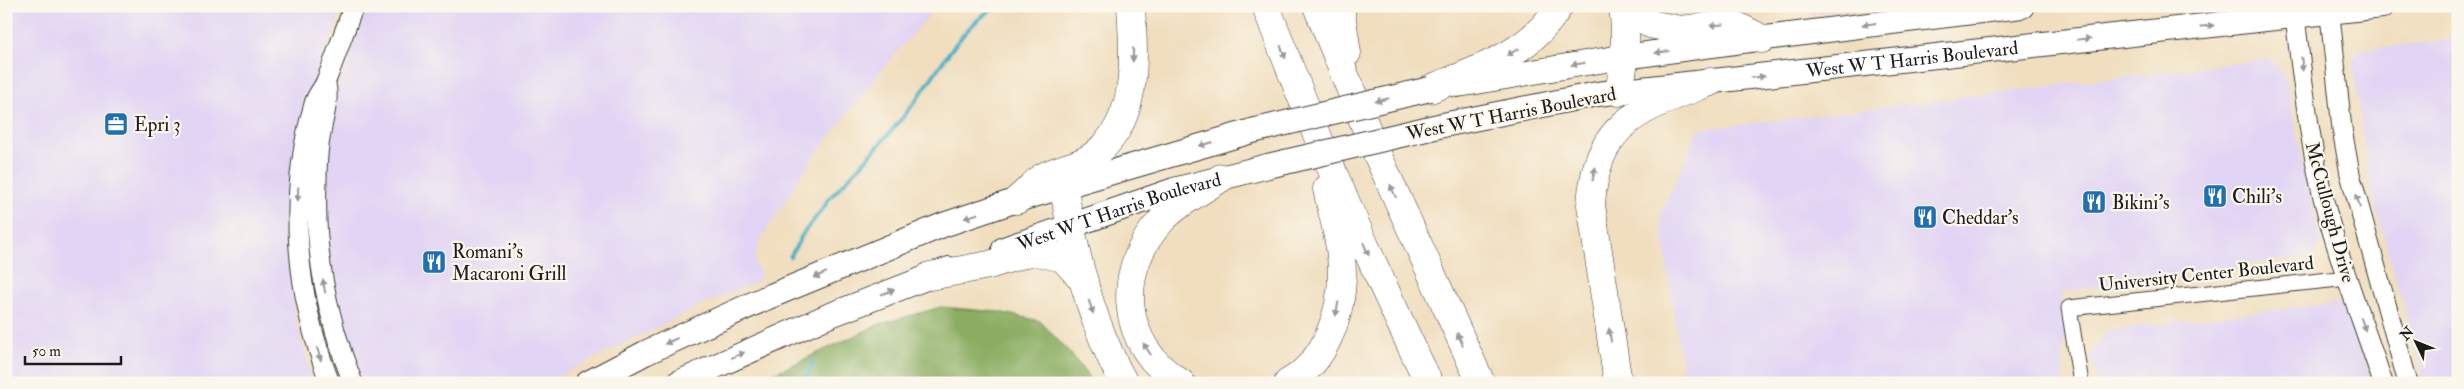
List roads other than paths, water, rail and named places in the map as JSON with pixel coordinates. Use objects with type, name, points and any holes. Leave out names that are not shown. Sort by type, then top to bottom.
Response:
[{"type":"highway","points":[[1017,200],[1044,177],[1080,164],[1093,156],[1105,145],[1116,129],[1128,104],[1133,71],[1131,6]]},
{"type":"highway","points":[[1266,6],[1317,141],[1381,283],[1429,383]]},
{"type":"highway","points":[[1317,6],[1372,145],[1481,383]]},
{"type":"highway","points":[[1340,6],[1352,92]]},
{"type":"highway","points":[[1430,89],[1481,68],[1521,48],[1539,34],[1559,6]]},
{"type":"highway","points":[[1619,92],[1626,57],[1627,34],[1623,6]]},
{"type":"highway","points":[[1632,6],[1650,24],[1680,30],[1733,24],[1762,39]]},
{"type":"highway","points":[[1618,383],[1591,205],[1596,165],[1613,135],[1638,112],[1655,103],[1710,82]]},
{"type":"highway","points":[[1288,383],[1307,368],[1329,336],[1336,315],[1340,291],[1341,257],[1317,141]]},
{"type":"highway","points":[[1181,383],[1157,363],[1145,348],[1136,329],[1129,290],[1132,270],[1139,251],[1162,219],[1221,178]]},
{"type":"highway","points":[[1064,188],[1070,226],[1084,281],[1100,333],[1124,383]]},
{"type":"highway","points":[[930,276],[989,265],[1033,251],[1063,258],[1084,281]]},
{"type":"main road","name":"West W T Harris Boulevard","points":[[588,383],[645,353],[766,298],[934,229],[1017,200],[1064,188],[1252,130],[1430,89],[1626,57],[2022,6]]},
{"type":"main road","name":"West W T Harris Boulevard","points":[[678,383],[828,316],[930,276],[1174,190],[1268,166],[1506,111],[1619,92],[2295,11],[2382,6]]},
{"type":"street","points":[[330,383],[306,303],[299,262],[297,227],[299,176],[314,102],[326,83],[354,6]]},
{"type":"street","name":"McCullough Drive","points":[[2329,9],[2342,129],[2350,174],[2408,383]]},
{"type":"street","name":"McCullough Drive","points":[[2295,11],[2307,111],[2319,181],[2337,249],[2384,383]]},
{"type":"street","points":[[326,83],[327,104],[321,132],[317,179],[319,258],[332,324],[353,383]]},
{"type":"street","name":"University Center Boulevard","points":[[2081,383],[2069,308],[2348,278]]},
{"type":"waterway","points":[[790,257],[804,232],[827,201],[901,120],[959,40],[982,16],[996,6]]},
{"type":"waterway","points":[[805,383],[813,362]]},
{"type":"place","name":"Epri 3","points":[[116,124]]},
{"type":"place","name":"Chili's","points":[[2215,196]]},
{"type":"place","name":"Bikini's","points":[[2094,202]]},
{"type":"place","name":"Cheddar's","points":[[1925,217]]},
{"type":"place","name":"Romani's Macaroni Grill","points":[[434,262]]}]
